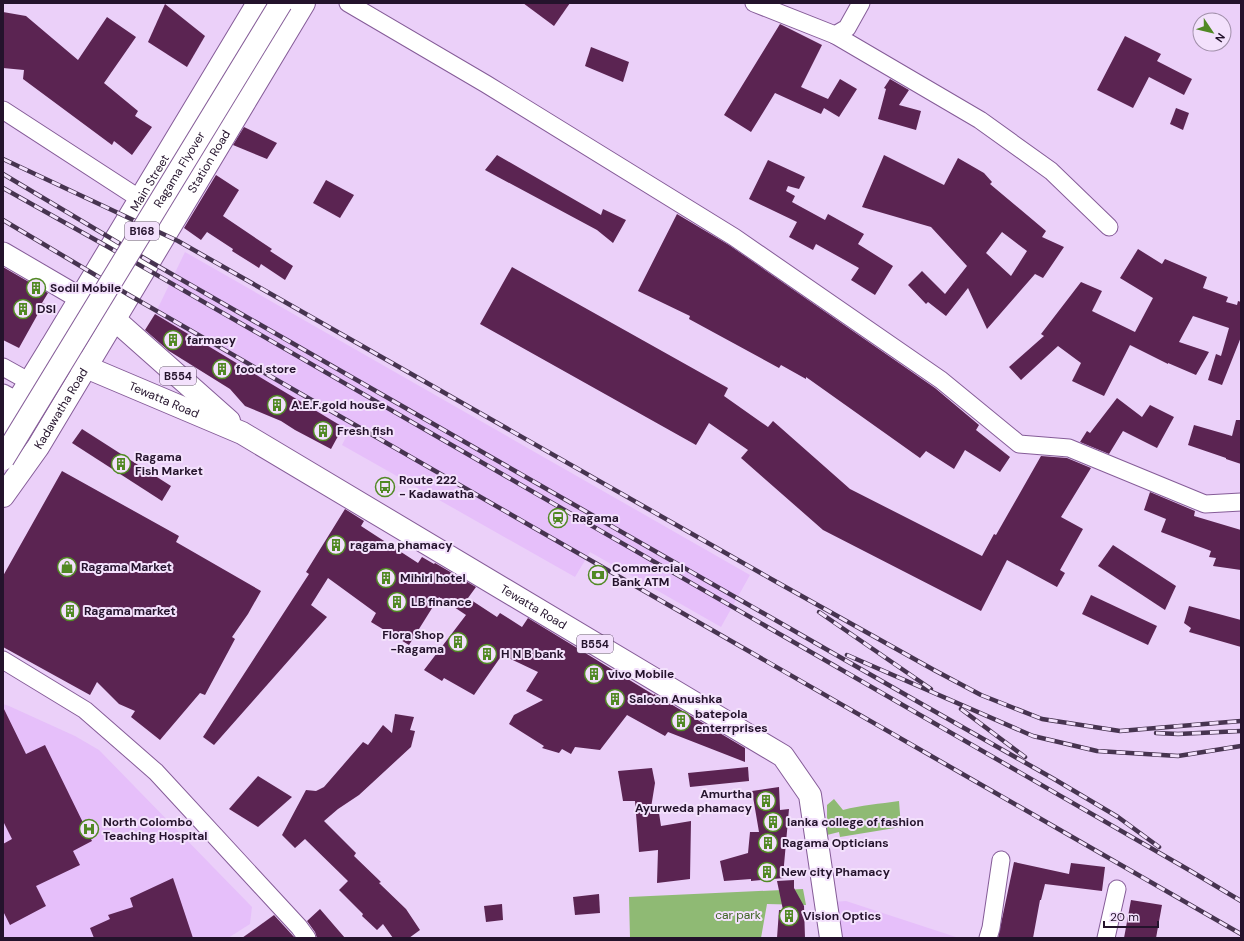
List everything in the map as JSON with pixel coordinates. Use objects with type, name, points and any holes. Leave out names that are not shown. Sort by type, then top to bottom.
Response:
[{"type":"main road","name":"Main Street","points":[[3,425],[11,397],[30,382],[52,347],[258,3]]},
{"type":"main road","name":"Ragama Flyover","points":[[3,459],[281,3]]},
{"type":"main road","name":"Station Road","points":[[114,319],[304,3]]},
{"type":"main road","name":"Tewatta Road","points":[[80,298],[114,319],[242,432]]},
{"type":"main road","name":"Kadawatha Road","points":[[3,496],[38,446],[114,319]]},
{"type":"main road","name":"Tewatta Road","points":[[52,347],[86,367],[242,432],[783,756],[810,795],[831,938]]},
{"type":"street","points":[[348,3],[486,84],[734,237],[941,380],[1019,444],[1069,448],[1206,504],[1241,502]]},
{"type":"street","points":[[754,3],[835,35],[980,120],[1051,171],[1109,227]]},
{"type":"street","points":[[835,35],[847,28],[861,3]]},
{"type":"street","points":[[3,110],[140,199]]},
{"type":"street","points":[[3,253],[80,298]]},
{"type":"street","points":[[3,367],[30,382]]},
{"type":"street","points":[[3,660],[85,710],[156,772],[299,927],[307,938]]},
{"type":"street","points":[[988,938],[991,928],[1001,860]]},
{"type":"street","points":[[1106,938],[1117,889]]},
{"type":"shaded area","name":"Ragama","points":[[185,252],[750,575],[721,627],[590,552],[575,577],[342,445],[349,431],[155,314]]},
{"type":"shaded area","name":"North Colombo Teaching Hospital","points":[[3,704],[75,736],[99,750],[252,907],[250,924],[228,938],[3,938]]},
{"type":"shaded area","points":[[846,901],[959,938],[837,938],[833,902]]},
{"type":"green space","points":[[834,799],[843,810],[899,801],[901,827],[840,837],[839,832],[827,835],[827,805]]},
{"type":"green space","name":"car park","points":[[803,889],[806,905],[767,904],[761,938],[630,938],[629,897]]},
{"type":"building","points":[[523,3],[570,3],[554,26]]},
{"type":"building","points":[[165,4],[205,36],[187,67],[148,42]]},
{"type":"building","points":[[3,12],[26,16],[78,60],[107,17],[136,37],[104,83],[138,111],[135,116],[152,127],[132,155],[114,141],[112,145],[23,79],[24,70],[3,68]]},
{"type":"building","points":[[780,24],[822,45],[801,87],[828,99],[840,79],[857,89],[839,117],[824,108],[821,114],[775,93],[751,132],[724,115]]},
{"type":"building","points":[[1125,36],[1161,54],[1157,61],[1192,79],[1184,95],[1149,77],[1133,108],[1097,90]]},
{"type":"building","points":[[591,47],[629,62],[623,82],[585,66]]},
{"type":"building","points":[[890,79],[909,90],[899,105],[921,111],[916,130],[878,119],[886,89],[884,88]]},
{"type":"building","points":[[1176,108],[1189,113],[1183,130],[1170,124]]},
{"type":"building","points":[[244,127],[277,143],[267,159],[233,145]]},
{"type":"building","points":[[497,155],[601,215],[603,209],[626,220],[613,243],[597,230],[485,170]]},
{"type":"building","points":[[884,155],[944,185],[958,158],[984,173],[992,182],[990,184],[1046,231],[1042,237],[1064,247],[1043,278],[1035,274],[987,329],[968,288],[946,316],[928,302],[926,304],[908,285],[922,271],[945,294],[967,266],[931,227],[862,207]],"holes":[[[1002,232],[1027,251],[1011,276],[986,253]]]},
{"type":"building","points":[[768,160],[805,177],[799,189],[788,186],[786,191],[795,196],[792,202],[825,220],[828,214],[864,234],[858,244],[893,266],[875,295],[851,280],[859,268],[816,244],[813,250],[789,237],[797,222],[749,199]]},
{"type":"building","points":[[216,175],[239,190],[223,216],[272,249],[270,251],[293,266],[285,280],[261,264],[259,268],[232,251],[233,249],[207,232],[201,240],[184,228]]},
{"type":"building","points":[[326,180],[354,195],[340,218],[313,203]]},
{"type":"building","points":[[677,214],[729,245],[935,388],[979,425],[976,430],[1010,457],[1000,472],[965,450],[954,469],[926,451],[920,458],[806,377],[806,379],[781,365],[779,368],[689,319],[690,316],[638,291]]},
{"type":"building","points":[[1138,249],[1162,264],[1165,259],[1207,277],[1203,288],[1228,297],[1226,302],[1237,305],[1238,301],[1241,302],[1241,337],[1222,385],[1208,380],[1216,354],[1221,356],[1229,328],[1193,316],[1179,342],[1209,352],[1196,375],[1168,364],[1130,345],[1104,396],[1072,381],[1081,363],[1058,346],[1021,380],[1009,367],[1044,336],[1041,334],[1081,282],[1102,291],[1092,311],[1135,332],[1153,298],[1120,278]]},
{"type":"building","points":[[3,267],[48,293],[42,303],[45,304],[19,348],[3,340]]},
{"type":"building","points":[[512,267],[728,388],[724,396],[768,427],[773,421],[850,489],[982,556],[994,534],[996,535],[1041,456],[1067,458],[1091,468],[1061,517],[1083,529],[1060,570],[1065,573],[1057,587],[1007,560],[981,611],[823,530],[741,458],[748,450],[709,423],[696,445],[480,324]]},
{"type":"building","points":[[155,314],[343,427],[331,449],[281,421],[245,406],[230,389],[169,351],[145,330]]},
{"type":"building","points":[[1117,398],[1142,417],[1150,405],[1174,417],[1157,448],[1123,431],[1109,454],[1080,442],[1087,431],[1090,433]]},
{"type":"building","points":[[1236,420],[1241,420],[1241,464],[1188,445],[1194,425],[1232,436]]},
{"type":"building","name":"Ragama Fish Market","points":[[82,429],[171,486],[162,501],[72,443]]},
{"type":"building","points":[[62,471],[179,536],[176,542],[261,591],[248,614],[232,637],[235,639],[205,695],[200,693],[160,740],[131,717],[135,711],[119,704],[97,682],[90,695],[3,647],[3,576]]},
{"type":"building","points":[[1150,492],[1195,511],[1194,516],[1241,530],[1241,570],[1213,566],[1216,558],[1209,557],[1211,551],[1161,532],[1166,519],[1144,510]]},
{"type":"building","points":[[345,509],[364,521],[361,526],[418,563],[422,557],[476,587],[468,598],[497,617],[500,613],[522,627],[528,618],[654,695],[745,748],[745,762],[668,732],[665,736],[627,715],[600,750],[575,747],[571,754],[562,749],[559,753],[542,748],[544,746],[509,724],[514,715],[543,700],[526,691],[538,672],[502,655],[474,695],[444,678],[442,681],[424,670],[466,615],[439,597],[409,645],[371,622],[376,613],[328,578],[311,605],[327,617],[214,745],[203,737],[309,574],[306,572]]},
{"type":"building","points":[[1113,545],[1176,586],[1165,610],[1098,566]]},
{"type":"building","points":[[1091,595],[1157,626],[1148,645],[1082,614]]},
{"type":"building","points":[[1189,606],[1241,620],[1241,647],[1189,632],[1191,628],[1184,623]]},
{"type":"building","points":[[3,707],[26,754],[45,745],[92,841],[73,851],[80,865],[36,886],[46,906],[10,925],[3,911],[3,844],[12,839],[3,821]]},
{"type":"building","points":[[395,714],[414,717],[410,730],[415,731],[411,747],[359,795],[338,809],[324,821],[356,853],[354,856],[381,882],[379,883],[406,909],[420,930],[409,938],[393,938],[383,924],[377,930],[362,916],[363,914],[339,890],[348,881],[305,839],[295,848],[282,835],[306,790],[316,791],[324,787],[363,742],[368,745],[383,725],[392,733]]},
{"type":"building","points":[[748,767],[749,781],[690,787],[688,773]]},
{"type":"building","points":[[652,768],[655,783],[650,814],[659,813],[661,826],[691,821],[690,879],[657,883],[658,850],[639,852],[635,801],[623,801],[618,771]]},
{"type":"building","points":[[258,776],[292,797],[258,827],[229,809]]},
{"type":"building","points":[[779,787],[780,810],[789,809],[784,878],[751,881],[751,879],[724,881],[720,861],[748,853],[750,832],[759,832],[752,791]]},
{"type":"building","points":[[1014,862],[1069,874],[1071,863],[1105,867],[1102,891],[1045,884],[1040,900],[1033,938],[998,938]]},
{"type":"building","points":[[173,878],[193,938],[94,938],[90,928],[110,919],[108,915],[133,907],[130,898]]},
{"type":"building","points":[[794,880],[794,888],[804,906],[805,938],[777,938],[779,910],[783,910],[777,881]]},
{"type":"building","points":[[599,894],[600,913],[575,915],[573,897]]},
{"type":"building","points":[[1131,900],[1162,905],[1156,938],[1124,938]]},
{"type":"building","points":[[502,904],[503,920],[486,922],[484,906]]},
{"type":"building","points":[[320,909],[345,938],[317,938],[315,932],[307,921]]},
{"type":"building","points":[[274,915],[295,938],[242,938]]},
{"type":"railway","points":[[3,159],[178,241],[773,580],[981,695],[1042,719],[1120,731],[1241,721]]},
{"type":"railway","points":[[3,174],[149,261],[1054,779],[1118,817],[1159,847]]},
{"type":"railway","points":[[3,188],[110,248],[1241,901]]},
{"type":"railway","points":[[3,220],[129,295],[1241,934]]},
{"type":"railway","points":[[819,612],[931,689]]},
{"type":"railway","points":[[847,655],[1033,736],[1097,751],[1178,756],[1241,746]]},
{"type":"railway","points":[[961,709],[1025,757]]},
{"type":"railway","points":[[1156,733],[1178,734],[1241,731]]},
{"type":"place","name":"Sodil Mobile","points":[[36,288]]},
{"type":"place","name":"DSI","points":[[23,309]]},
{"type":"place","name":"farmacy","points":[[173,340]]},
{"type":"place","name":"food store","points":[[222,369]]},
{"type":"place","name":"A.E.F.gold house","points":[[277,405]]},
{"type":"place","name":"Fresh fish","points":[[323,431]]},
{"type":"place","name":"Ragama Fish Market","points":[[121,464]]},
{"type":"place","name":"Route 222 - Kadawatha","points":[[385,487]]},
{"type":"place","name":"Ragama","points":[[558,518]]},
{"type":"place","name":"ragama phamacy","points":[[336,545]]},
{"type":"place","name":"Ragama Market","points":[[67,567]]},
{"type":"place","name":"Commercial Bank ATM","points":[[598,575]]},
{"type":"place","name":"Mihiri hotel","points":[[386,578]]},
{"type":"place","name":"LB finance","points":[[397,602]]},
{"type":"place","name":"Ragama market","points":[[70,611]]},
{"type":"place","name":"Flora Shop -Ragama","points":[[458,642]]},
{"type":"place","name":"H N B bank","points":[[487,654]]},
{"type":"place","name":"vivo Mobile","points":[[594,674]]},
{"type":"place","name":"Saloon Anushka","points":[[615,699]]},
{"type":"place","name":"batepola enterrprises","points":[[681,721]]},
{"type":"place","name":"Amurtha Ayurweda phamacy","points":[[766,801]]},
{"type":"place","name":"lanka college of fashion","points":[[773,822]]},
{"type":"place","name":"North Colombo Teaching Hospital","points":[[89,829]]},
{"type":"place","name":"Ragama Opticians","points":[[768,843]]},
{"type":"place","name":"New city Phamacy","points":[[767,872]]},
{"type":"place","name":"Vision Optics","points":[[789,916]]}]
